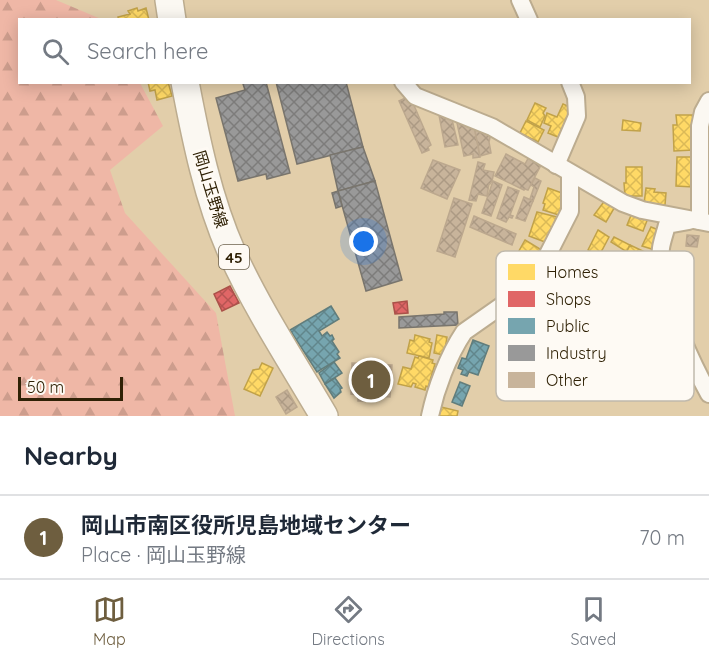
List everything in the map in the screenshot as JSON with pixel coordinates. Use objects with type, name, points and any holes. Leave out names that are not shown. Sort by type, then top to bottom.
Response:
[{"type":"main road","name":"岡山玉野線","points":[[184,84],[201,162],[232,252],[253,296],[324,416]]},
{"type":"street","points":[[520,0],[528,18]]},
{"type":"street","points":[[405,84],[415,96],[492,127],[623,203],[642,210],[700,222]]},
{"type":"street","points":[[549,251],[570,210],[563,169],[577,116],[576,97],[571,84]]},
{"type":"street","points":[[700,222],[700,126],[703,112],[709,101]]},
{"type":"street","points":[[661,251],[667,225],[700,222]]},
{"type":"street","points":[[430,416],[442,377],[457,342],[464,332],[496,310]]},
{"type":"street","points":[[694,367],[709,394]]},
{"type":"green space","points":[[0,0],[56,0],[99,18],[18,18],[18,84],[141,84],[163,126],[110,170],[125,213],[216,313],[235,416],[0,416]]},
{"type":"building: Homes","points":[[146,8],[148,18],[118,18],[130,14],[128,11]]},
{"type":"building: Homes","points":[[148,84],[169,84],[172,96],[157,100],[155,90],[150,91]]},
{"type":"building: Homes","points":[[535,103],[546,108],[540,127],[527,120]]},
{"type":"building: Homes","points":[[563,104],[572,108],[558,137],[548,133],[551,126],[544,123],[547,113],[557,117]]},
{"type":"building: Homes","points":[[676,115],[693,115],[693,150],[674,151],[673,125],[677,125]]},
{"type":"building: Homes","points":[[623,120],[641,123],[640,131],[622,130]]},
{"type":"building: Homes","points":[[526,121],[544,130],[538,142],[520,133]]},
{"type":"building: Homes","points":[[677,157],[693,157],[693,187],[676,186]]},
{"type":"building: Homes","points":[[626,167],[642,167],[642,196],[625,196]]},
{"type":"building: Homes","points":[[548,188],[562,193],[561,200],[564,201],[559,215],[543,210]]},
{"type":"building: Homes","points":[[646,188],[655,189],[654,192],[666,193],[665,205],[644,204]]},
{"type":"building: Homes","points":[[606,199],[616,205],[606,222],[594,215]]},
{"type":"building: Homes","points":[[537,212],[557,217],[545,242],[529,236]]},
{"type":"building: Homes","points":[[632,213],[648,218],[643,231],[627,225]]},
{"type":"building: Homes","points":[[651,227],[661,231],[655,250],[642,246]]},
{"type":"building: Homes","points":[[598,230],[609,237],[602,251],[588,250]]},
{"type":"building: Homes","points":[[614,237],[630,245],[625,251],[611,242]]},
{"type":"building: Homes","points":[[525,240],[540,249],[539,251],[519,251]]},
{"type":"building: Homes","points":[[630,245],[643,251],[627,251]]},
{"type":"building: Homes","points":[[415,335],[430,339],[429,342],[432,343],[429,358],[407,353],[410,340],[414,341]]},
{"type":"building: Homes","points":[[437,335],[447,337],[444,355],[434,353]]},
{"type":"building: Homes","points":[[415,357],[433,360],[432,363],[435,364],[428,387],[426,386],[425,390],[415,387],[416,384],[413,383],[411,387],[398,384],[403,367],[411,369]]},
{"type":"building: Homes","points":[[262,363],[273,368],[260,396],[244,389],[253,370],[259,369]]},
{"type":"building: Homes","points":[[441,407],[458,411],[457,416],[438,416]]},
{"type":"building: Shops","points":[[230,286],[239,303],[222,311],[214,294]]},
{"type":"building: Shops","points":[[407,301],[408,313],[395,314],[393,303]]},
{"type":"building: Public","points":[[331,306],[339,319],[319,331],[322,336],[327,332],[330,336],[332,335],[334,339],[332,341],[340,358],[317,372],[290,330]]},
{"type":"building: Public","points":[[473,340],[489,346],[478,375],[469,372],[467,376],[461,374],[463,370],[458,368],[462,358],[466,359]]},
{"type":"building: Public","points":[[334,362],[342,373],[325,384],[319,373]]},
{"type":"building: Public","points":[[335,378],[342,388],[334,398],[325,384]]},
{"type":"building: Public","points":[[460,382],[470,386],[462,406],[452,402]]},
{"type":"building: Industry","points":[[243,84],[267,84],[290,173],[267,179],[266,174],[238,181],[216,98],[245,90]]},
{"type":"building: Industry","points":[[277,84],[347,84],[363,147],[297,164]]},
{"type":"building: Industry","points":[[363,147],[375,181],[338,191],[330,155]]},
{"type":"building: Industry","points":[[375,181],[402,280],[366,291],[338,191]]},
{"type":"building: Industry","points":[[338,191],[342,206],[336,208],[332,193]]},
{"type":"building: Industry","points":[[444,312],[457,312],[458,325],[399,328],[399,317],[444,314]]},
{"type":"building: Other","points":[[410,96],[431,145],[428,147],[429,150],[422,153],[399,101]]},
{"type":"building: Other","points":[[446,113],[451,115],[458,145],[445,147],[439,115]]},
{"type":"building: Other","points":[[466,122],[467,126],[474,125],[480,157],[473,158],[473,154],[464,156],[457,123]]},
{"type":"building: Other","points":[[474,126],[491,133],[489,142],[491,153],[480,156]]},
{"type":"building: Other","points":[[506,154],[525,164],[530,155],[543,161],[528,190],[495,176]]},
{"type":"building: Other","points":[[433,160],[460,170],[447,199],[421,188]]},
{"type":"building: Other","points":[[478,162],[485,164],[483,170],[494,172],[492,181],[489,184],[487,196],[478,194],[476,201],[469,200]]},
{"type":"building: Other","points":[[535,178],[541,181],[533,201],[530,199],[534,187],[531,185]]},
{"type":"building: Other","points":[[493,181],[502,185],[491,216],[482,213]]},
{"type":"building: Other","points":[[508,187],[519,191],[510,215],[513,216],[509,217],[506,222],[497,218]]},
{"type":"building: Other","points":[[524,197],[533,201],[525,221],[516,218]]},
{"type":"building: Other","points":[[454,198],[472,204],[455,257],[437,251]]},
{"type":"building: Other","points":[[474,216],[516,234],[512,245],[470,227]]},
{"type":"building: Other","points":[[687,235],[699,236],[697,247],[686,246]]},
{"type":"building: Other","points":[[352,363],[392,365],[390,397],[368,395],[367,401],[358,401],[358,395],[351,394]]},
{"type":"building: Other","points":[[287,390],[297,407],[286,414],[276,397]]},
{"type":"place","name":"岡山市南区役所児島地域センター","points":[[371,380]]}]
